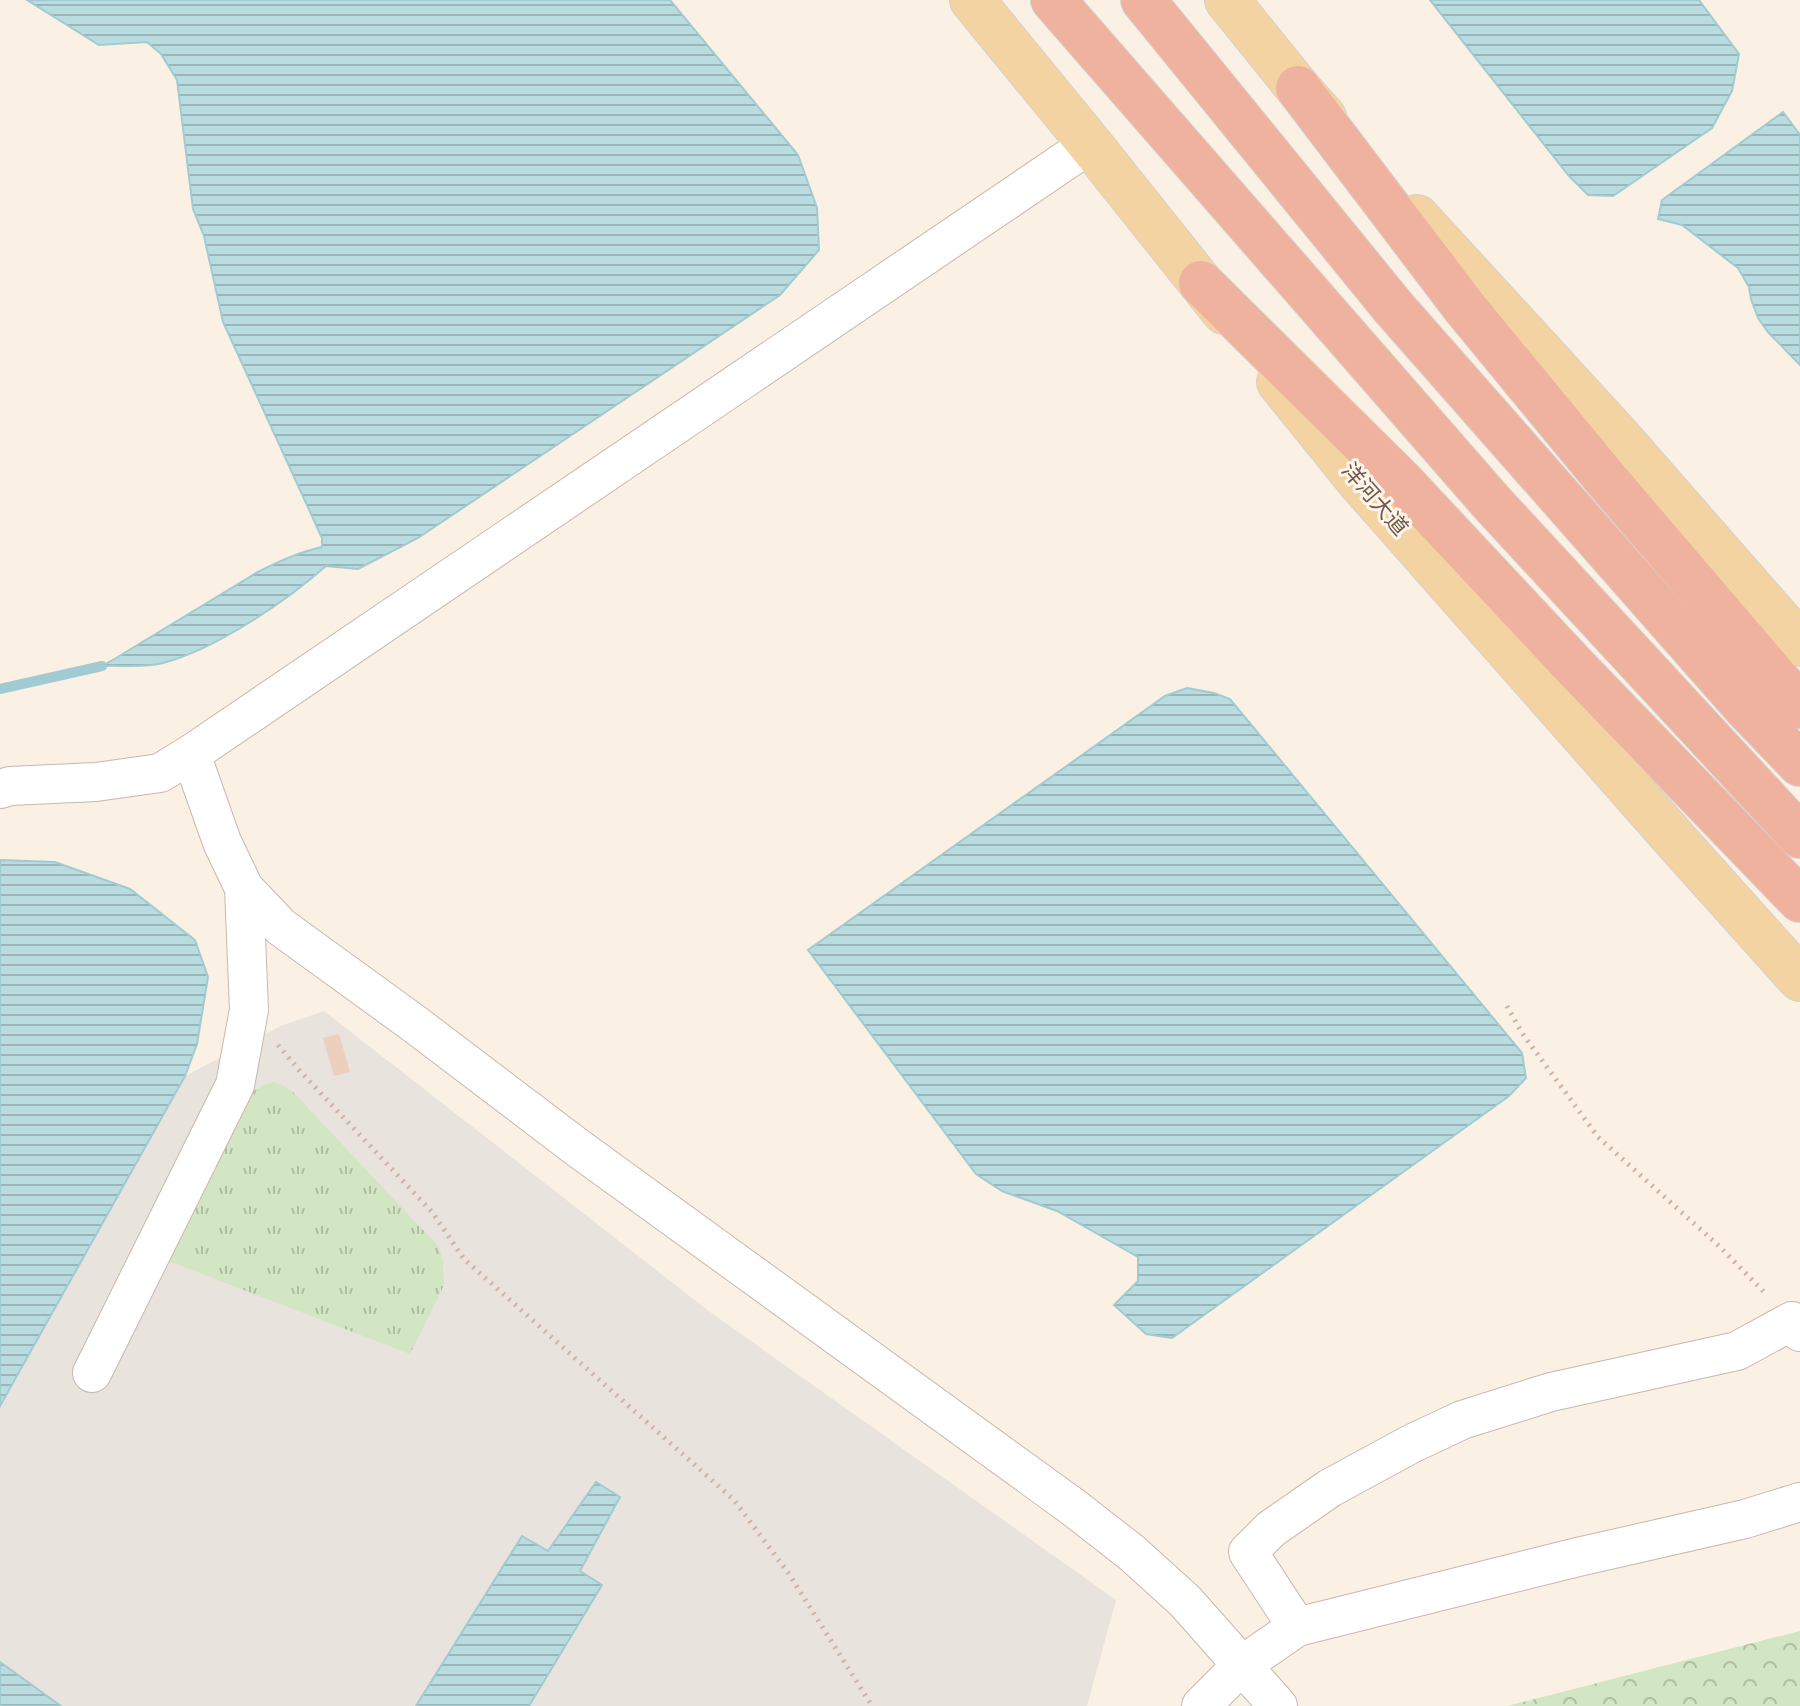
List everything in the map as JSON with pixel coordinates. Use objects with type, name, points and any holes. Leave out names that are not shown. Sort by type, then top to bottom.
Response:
[{"type":"highway","points":[[1053,0],[1492,503],[1800,836]]},
{"type":"highway","points":[[1143,0],[1393,307],[1746,708],[1800,764]]},
{"type":"highway","points":[[1298,88],[1465,308],[1800,706]]},
{"type":"highway","points":[[1201,283],[1402,482],[1800,900]]},
{"type":"main road","name":"洋河大道","points":[[972,0],[1359,481],[1800,979]]},
{"type":"main road","points":[[1227,0],[1298,88],[1617,435],[1800,644]]},
{"type":"street","points":[[0,789],[96,782],[160,773],[1090,144]]},
{"type":"street","points":[[191,754],[222,842],[244,888],[281,927],[1132,1553],[1185,1601],[1278,1706]]},
{"type":"street","points":[[92,1373],[235,1085],[249,1010],[244,888]]},
{"type":"street","points":[[1297,1627],[1248,1552],[1271,1529],[1330,1488],[1462,1420],[1551,1392],[1737,1351],[1796,1326]]},
{"type":"street","points":[[1201,1706],[1242,1665],[1297,1627],[1745,1519],[1800,1502]]},
{"type":"path","points":[[1507,1006],[1522,1033],[1598,1137],[1719,1246],[1796,1326]]},
{"type":"path","points":[[249,1010],[299,1070],[432,1212],[464,1259],[734,1500],[789,1574],[872,1706]]},
{"type":"shaded area","points":[[324,1011],[710,1312],[1116,1600],[1087,1706],[61,1706],[0,1662],[0,1406],[185,1076],[281,1026]]},
{"type":"green space","points":[[273,1082],[294,1093],[439,1247],[444,1285],[410,1354],[166,1260],[251,1093]]},
{"type":"green space","points":[[1800,1631],[1800,1706],[1507,1706]]},
{"type":"water","points":[[27,0],[670,0],[798,155],[817,208],[819,250],[780,295],[418,538],[358,569],[326,566],[249,623],[184,656],[149,665],[102,666],[256,573],[322,547],[322,538],[223,322],[204,236],[193,209],[177,80],[161,54],[147,42],[99,45]]},
{"type":"water","points":[[1430,0],[1699,0],[1739,54],[1732,91],[1712,128],[1613,196],[1588,195],[1569,176]]},
{"type":"water","points":[[1783,112],[1800,135],[1800,365],[1758,318],[1749,287],[1738,268],[1682,225],[1658,219],[1662,200]]},
{"type":"water","points":[[1187,688],[1230,699],[1522,1053],[1526,1078],[1509,1096],[1172,1338],[1146,1334],[1114,1305],[1138,1281],[1138,1257],[1057,1211],[1002,1191],[976,1174],[808,950],[1165,696]]},
{"type":"water","points":[[0,860],[55,862],[130,889],[195,940],[208,977],[197,1044],[185,1076],[0,1406]]},
{"type":"water","points":[[596,1482],[620,1497],[580,1571],[602,1585],[529,1706],[416,1706],[522,1536],[548,1551]]},
{"type":"water","points":[[0,1662],[61,1706],[0,1706]]},
{"type":"building","points":[[339,1034],[350,1072],[334,1076],[323,1038]]},
{"type":"waterway","points":[[0,689],[102,666]]}]
